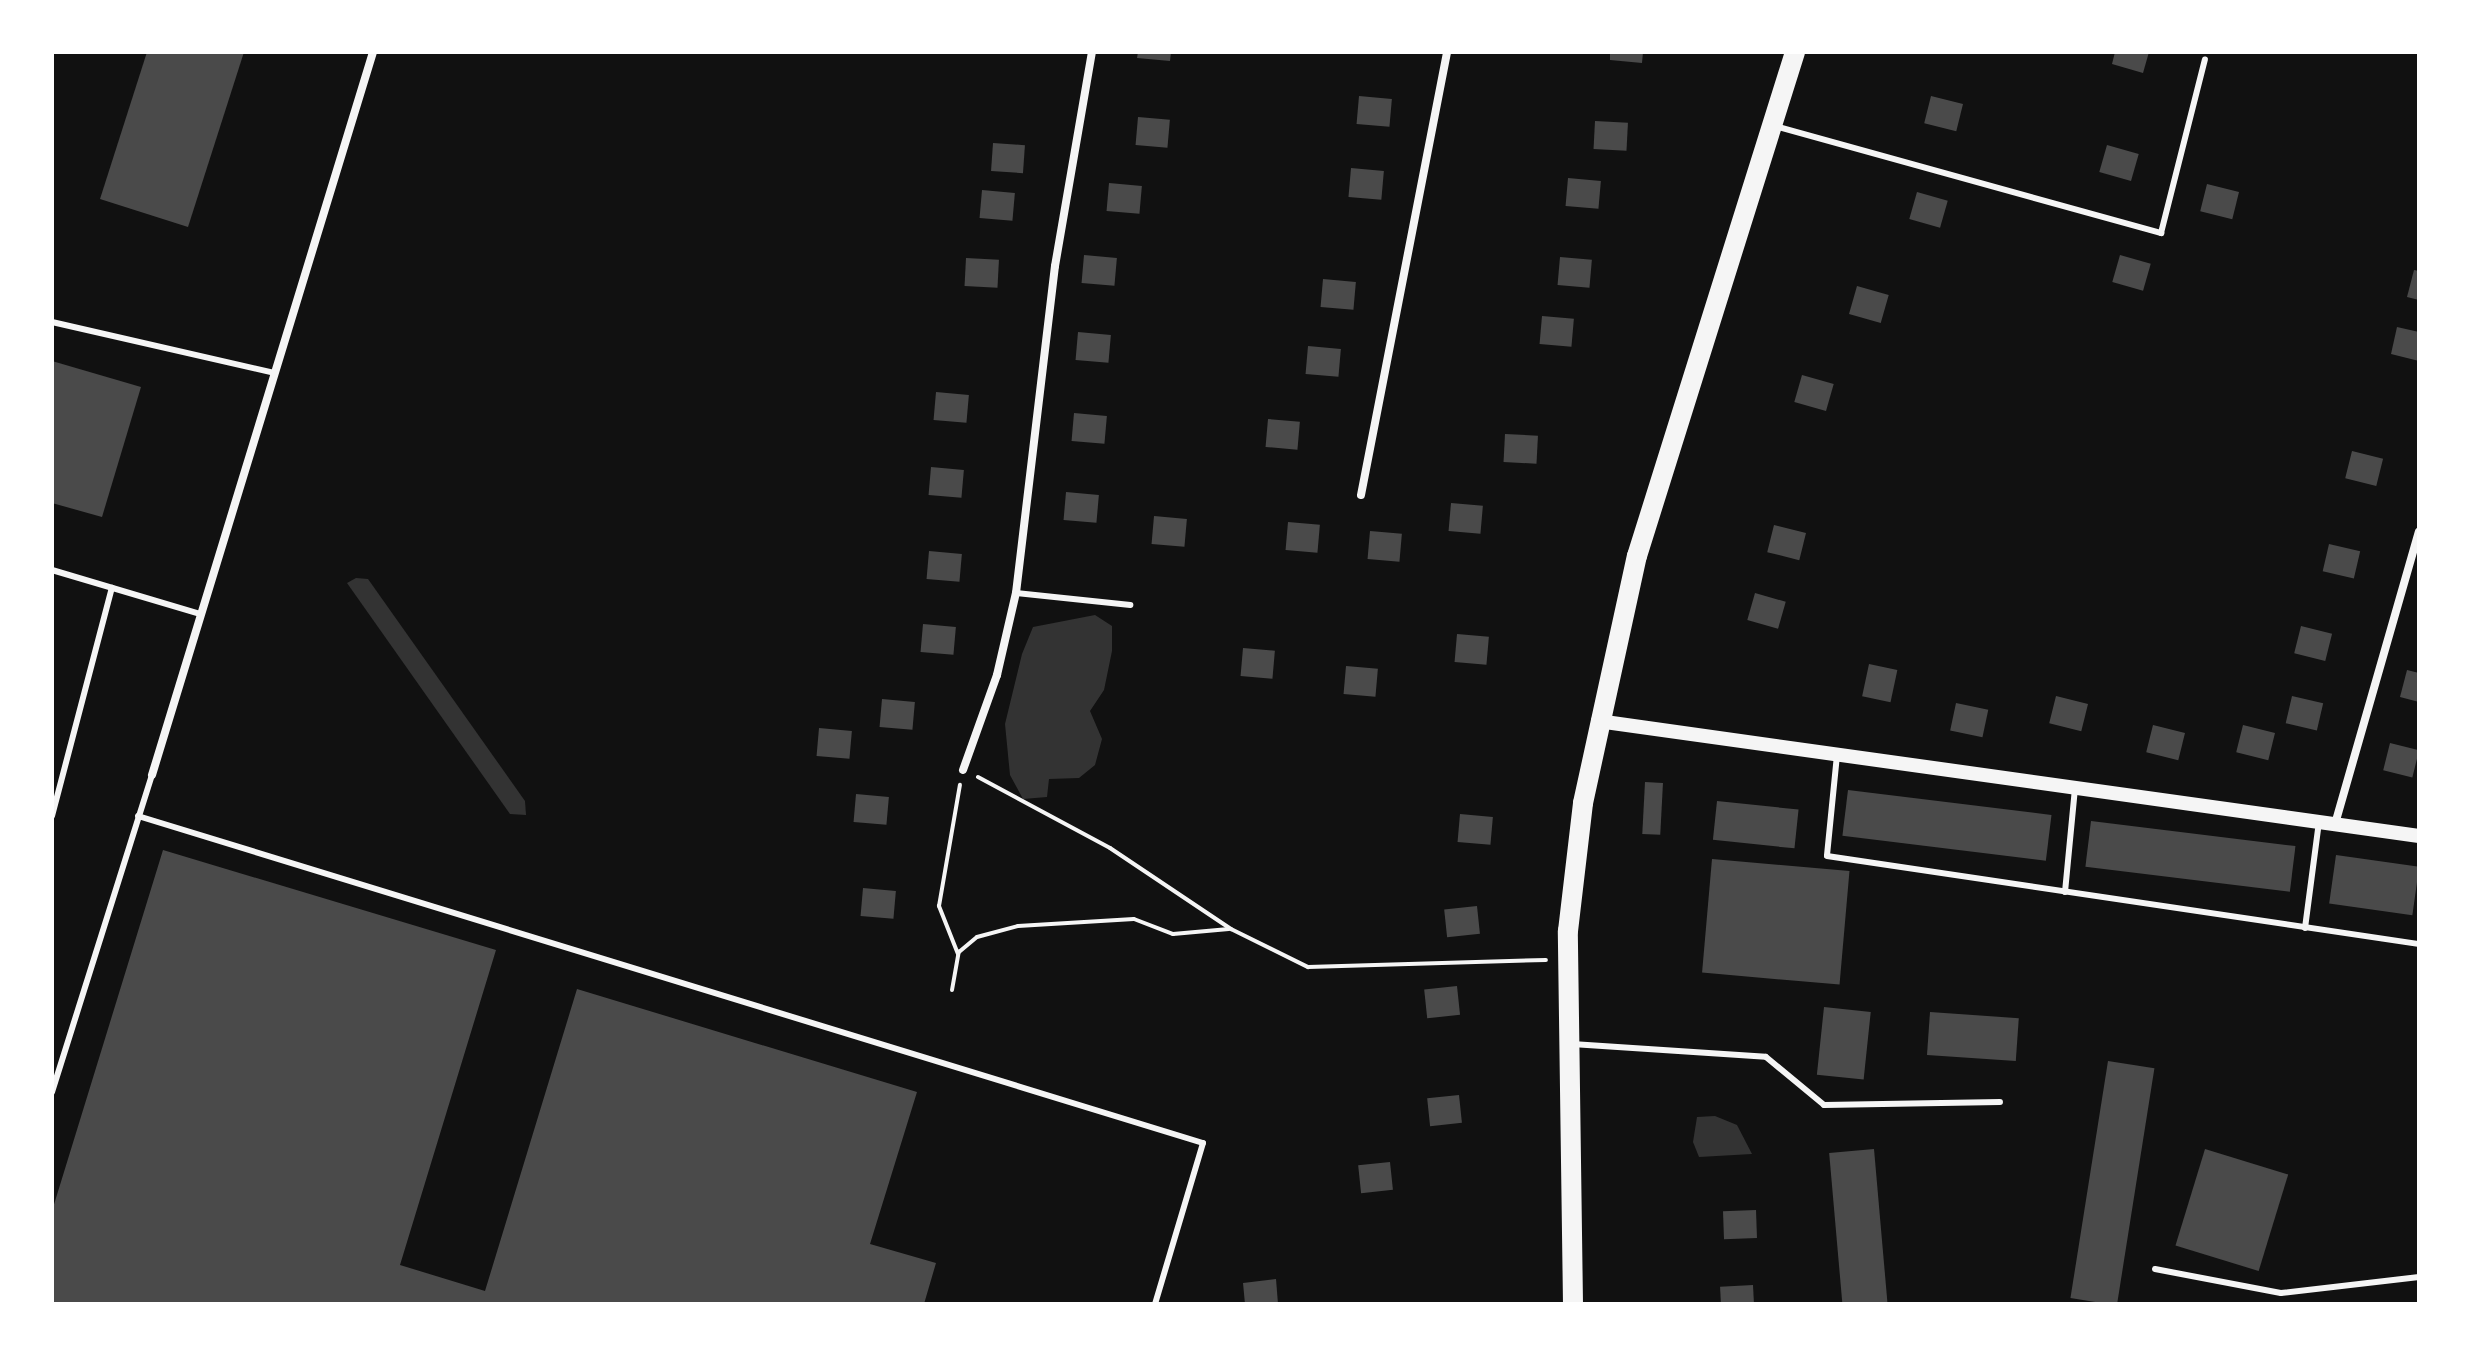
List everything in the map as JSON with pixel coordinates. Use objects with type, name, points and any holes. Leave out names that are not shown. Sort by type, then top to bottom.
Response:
[{"type":"highway","points":[[1573,1304],[1568,960],[1583,803],[1598,721],[1637,556],[1795,52]]},
{"type":"street","points":[[152,775],[373,52]]},
{"type":"street","points":[[963,770],[997,675],[1016,593],[1055,266],[1092,52]]},
{"type":"street","points":[[1361,495],[1447,52]]},
{"type":"street","points":[[2335,824],[2419,532]]},
{"type":"street","points":[[1598,721],[2419,836]]},
{"type":"lane","points":[[1772,125],[2161,233],[2205,59]]},
{"type":"lane","points":[[52,322],[274,373]]},
{"type":"lane","points":[[52,570],[201,614]]},
{"type":"lane","points":[[52,816],[112,588]]},
{"type":"lane","points":[[1016,593],[1130,605]]},
{"type":"lane","points":[[1837,753],[1827,856],[2419,944]]},
{"type":"lane","points":[[52,1092],[152,775]]},
{"type":"lane","points":[[2065,892],[2075,787]]},
{"type":"lane","points":[[138,816],[1203,1143],[1155,1304]]},
{"type":"lane","points":[[2305,928],[2319,822]]},
{"type":"lane","points":[[1568,1044],[1766,1057],[1824,1105],[2000,1102]]},
{"type":"lane","points":[[2155,1269],[2281,1293],[2419,1277]]},
{"type":"path","points":[[952,990],[958,954],[939,906],[963,770],[1121,854],[1231,929],[1308,967],[1568,960]]},
{"type":"path","points":[[958,954],[977,937],[1065,920],[1134,919],[1173,934],[1231,929]]},
{"type":"shaded area","points":[[356,578],[368,579],[525,801],[526,815],[510,814],[347,583]]},
{"type":"shaded area","points":[[1095,615],[1112,626],[1112,651],[1104,690],[1090,711],[1102,739],[1095,765],[1079,778],[1049,779],[1047,797],[1023,799],[1010,775],[1005,724],[1022,654],[1033,627]]},
{"type":"shaded area","points":[[1715,1116],[1737,1125],[1752,1154],[1699,1157],[1693,1142],[1697,1117]]},
{"type":"building","points":[[147,52],[244,52],[188,227],[100,199]]},
{"type":"building","points":[[1138,52],[1171,52],[1170,61],[1137,58]]},
{"type":"building","points":[[1610,52],[1643,52],[1642,63],[1610,60]]},
{"type":"building","points":[[2115,52],[2149,52],[2143,73],[2112,64]]},
{"type":"building","points":[[1359,96],[1392,99],[1389,127],[1357,124]]},
{"type":"building","points":[[1931,96],[1963,104],[1956,131],[1924,123]]},
{"type":"building","points":[[1138,117],[1170,120],[1167,148],[1136,145]]},
{"type":"building","points":[[1595,121],[1628,123],[1626,151],[1594,149]]},
{"type":"building","points":[[993,143],[1025,145],[1023,173],[991,171]]},
{"type":"building","points":[[2107,145],[2139,154],[2131,181],[2099,172]]},
{"type":"building","points":[[1351,168],[1384,171],[1381,200],[1348,197]]},
{"type":"building","points":[[1568,178],[1601,181],[1598,209],[1566,206]]},
{"type":"building","points":[[1109,183],[1142,186],[1139,214],[1107,211]]},
{"type":"building","points":[[2207,184],[2239,192],[2232,219],[2200,211]]},
{"type":"building","points":[[982,190],[1015,193],[1012,221],[980,218]]},
{"type":"building","points":[[1917,192],[1948,201],[1940,228],[1909,219]]},
{"type":"building","points":[[1084,255],[1117,258],[1114,286],[1082,283]]},
{"type":"building","points":[[2120,255],[2151,264],[2143,291],[2112,282]]},
{"type":"building","points":[[1560,257],[1592,260],[1589,288],[1558,285]]},
{"type":"building","points":[[966,258],[999,260],[997,288],[965,286]]},
{"type":"building","points":[[2414,270],[2419,271],[2419,300],[2407,297]]},
{"type":"building","points":[[1323,279],[1356,282],[1353,310],[1321,307]]},
{"type":"building","points":[[1857,286],[1889,295],[1881,323],[1849,314]]},
{"type":"building","points":[[1542,316],[1574,319],[1571,347],[1540,344]]},
{"type":"building","points":[[2397,327],[2419,332],[2419,361],[2391,354]]},
{"type":"building","points":[[1078,332],[1111,335],[1108,363],[1076,360]]},
{"type":"building","points":[[1308,346],[1341,349],[1338,377],[1306,374]]},
{"type":"building","points":[[52,361],[141,387],[102,517],[52,503]]},
{"type":"building","points":[[1802,375],[1834,384],[1826,411],[1794,402]]},
{"type":"building","points":[[936,392],[969,395],[966,423],[934,420]]},
{"type":"building","points":[[1074,413],[1107,416],[1104,444],[1072,441]]},
{"type":"building","points":[[1268,419],[1300,422],[1297,450],[1266,447]]},
{"type":"building","points":[[1505,434],[1538,436],[1536,464],[1504,462]]},
{"type":"building","points":[[2352,451],[2383,459],[2376,486],[2345,478]]},
{"type":"building","points":[[931,467],[964,470],[961,498],[929,495]]},
{"type":"building","points":[[1066,492],[1099,495],[1096,523],[1064,520]]},
{"type":"building","points":[[1451,503],[1483,506],[1480,534],[1449,531]]},
{"type":"building","points":[[1154,516],[1187,519],[1184,547],[1152,544]]},
{"type":"building","points":[[1288,522],[1320,525],[1317,553],[1286,550]]},
{"type":"building","points":[[1774,525],[1806,533],[1799,560],[1767,552]]},
{"type":"building","points":[[1370,531],[1402,534],[1399,562],[1368,559]]},
{"type":"building","points":[[2329,544],[2360,551],[2354,578],[2323,571]]},
{"type":"building","points":[[929,551],[962,554],[959,582],[927,579]]},
{"type":"building","points":[[1755,593],[1786,602],[1778,629],[1747,620]]},
{"type":"building","points":[[923,624],[956,627],[953,655],[921,652]]},
{"type":"building","points":[[2301,626],[2332,634],[2325,661],[2294,653]]},
{"type":"building","points":[[1457,634],[1489,637],[1486,665],[1455,662]]},
{"type":"building","points":[[1243,648],[1275,651],[1272,679],[1241,676]]},
{"type":"building","points":[[1869,664],[1897,670],[1891,702],[1862,696]]},
{"type":"building","points":[[1346,666],[1378,669],[1375,697],[1344,694]]},
{"type":"building","points":[[2407,670],[2419,673],[2419,702],[2400,697]]},
{"type":"building","points":[[2056,696],[2088,704],[2081,731],[2049,723]]},
{"type":"building","points":[[2292,696],[2323,703],[2317,730],[2286,723]]},
{"type":"building","points":[[882,699],[915,702],[912,730],[880,727]]},
{"type":"building","points":[[1956,703],[1988,710],[1982,737],[1950,730]]},
{"type":"building","points":[[2153,725],[2185,733],[2178,760],[2146,752]]},
{"type":"building","points":[[2243,725],[2275,733],[2268,760],[2236,752]]},
{"type":"building","points":[[819,728],[852,731],[849,759],[817,756]]},
{"type":"building","points":[[2390,743],[2419,750],[2412,777],[2383,770]]},
{"type":"building","points":[[1645,782],[1663,783],[1660,835],[1642,834]]},
{"type":"building","points":[[1848,790],[2051,815],[2046,861],[1842,836]]},
{"type":"building","points":[[856,794],[889,797],[886,825],[854,822]]},
{"type":"building","points":[[1717,801],[1799,810],[1794,848],[1713,840]]},
{"type":"building","points":[[1460,814],[1493,817],[1490,845],[1458,842]]},
{"type":"building","points":[[2091,821],[2295,846],[2290,892],[2085,867]]},
{"type":"building","points":[[163,850],[496,950],[400,1265],[485,1291],[577,989],[917,1092],[870,1244],[936,1263],[924,1304],[52,1304],[52,1211]]},
{"type":"building","points":[[2336,855],[2419,867],[2412,915],[2329,904]]},
{"type":"building","points":[[1712,859],[1849,871],[1840,985],[1702,973]]},
{"type":"building","points":[[863,888],[896,891],[893,919],[861,916]]},
{"type":"building","points":[[1477,906],[1480,934],[1447,937],[1444,909]]},
{"type":"building","points":[[1457,986],[1460,1015],[1427,1018],[1424,989]]},
{"type":"building","points":[[1824,1007],[1871,1012],[1864,1080],[1817,1075]]},
{"type":"building","points":[[1930,1012],[2019,1018],[2016,1061],[1927,1055]]},
{"type":"building","points":[[2108,1061],[2154,1068],[2117,1304],[2070,1298]]},
{"type":"building","points":[[1459,1095],[1462,1123],[1430,1126],[1427,1098]]},
{"type":"building","points":[[1874,1149],[1888,1304],[1842,1304],[1829,1153]]},
{"type":"building","points":[[2205,1149],[2288,1174],[2259,1271],[2175,1246]]},
{"type":"building","points":[[1390,1162],[1393,1190],[1361,1193],[1358,1165]]},
{"type":"building","points":[[1756,1210],[1757,1238],[1724,1239],[1723,1211]]},
{"type":"building","points":[[1276,1279],[1278,1304],[1245,1304],[1243,1283]]},
{"type":"building","points":[[1753,1285],[1754,1304],[1721,1304],[1720,1287]]}]
